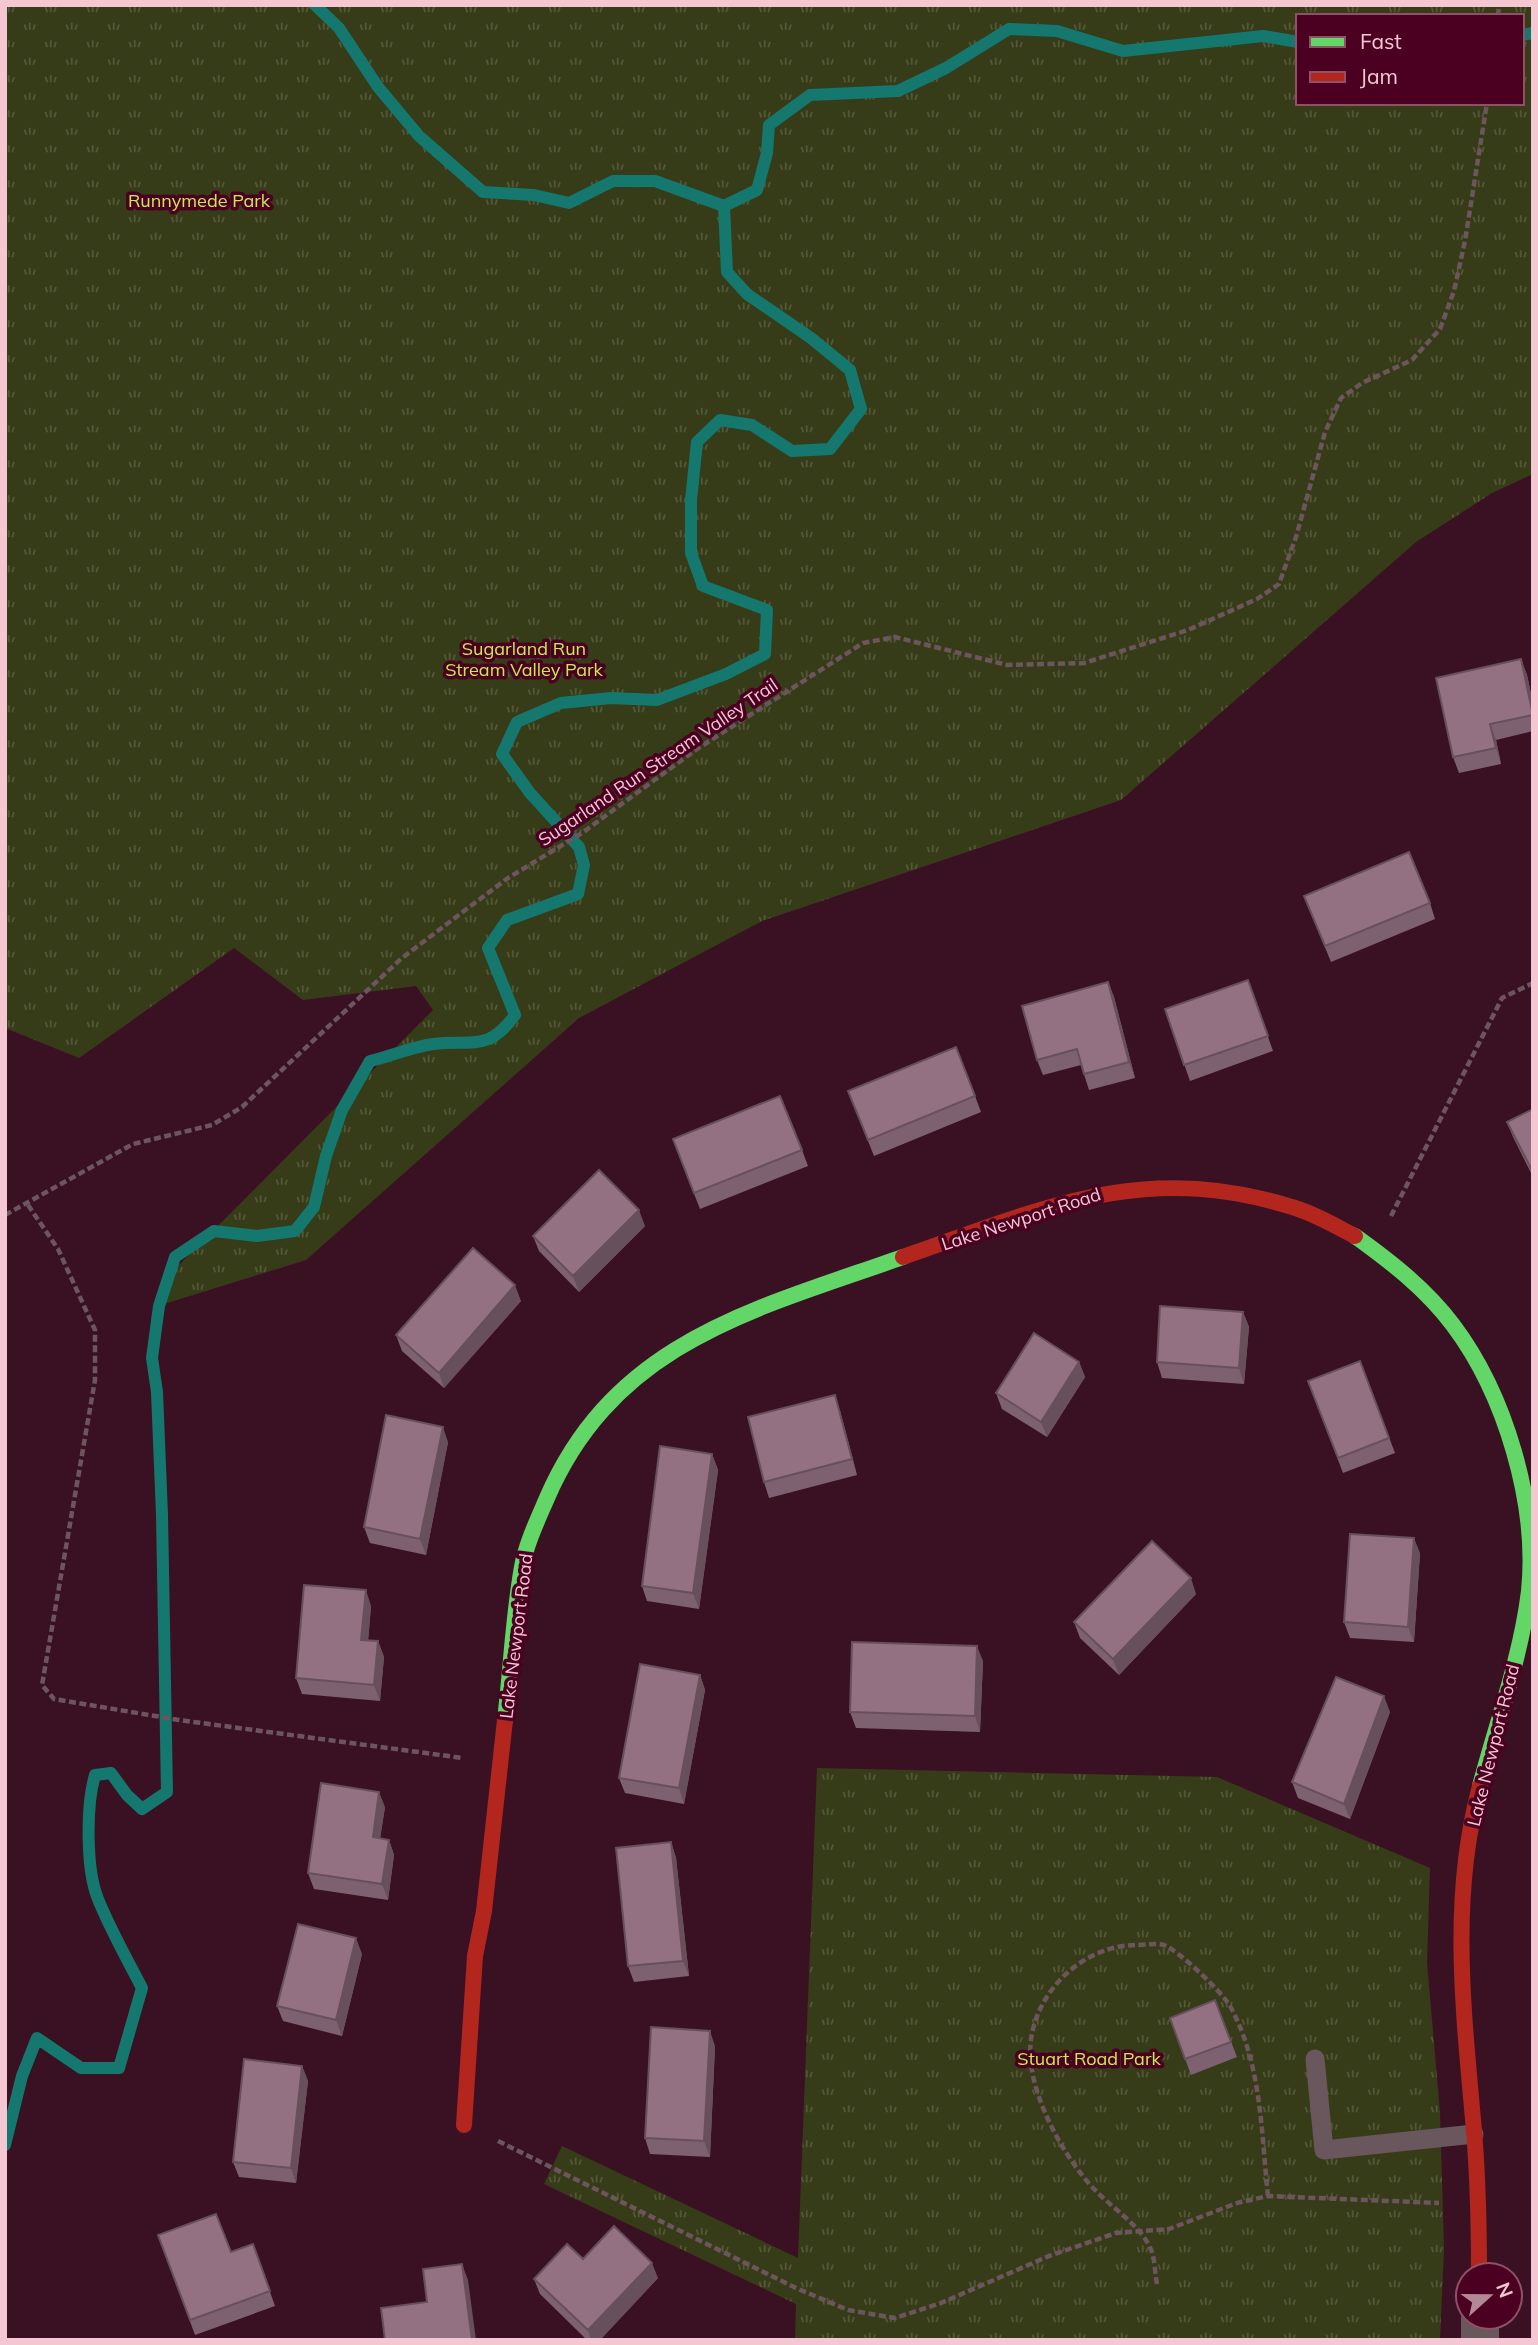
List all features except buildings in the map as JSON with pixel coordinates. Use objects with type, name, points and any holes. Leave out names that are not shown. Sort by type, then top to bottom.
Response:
[{"type":"street","name":"Lake Newport Road","points":[[464,2125],[475,1956],[484,1911],[522,1565],[538,1514],[562,1461],[595,1415],[636,1374],[686,1340],[748,1312],[1064,1201],[1108,1190],[1165,1185],[1226,1190],[1287,1205],[1342,1229],[1407,1274],[1446,1314],[1481,1363],[1511,1428],[1524,1473],[1532,1532],[1530,1587],[1511,1676],[1472,1821],[1461,1889],[1459,1962],[1474,2134],[1479,2261]]},
{"type":"lane","points":[[1315,2059],[1324,2150],[1474,2134]]},
{"type":"path","name":"Sugarland Run Stream Valley Trail","points":[[5,1215],[28,1205],[133,1144],[212,1125],[242,1107],[402,958],[508,878],[582,833],[696,749],[863,643],[895,637],[1007,665],[1084,663],[1188,629],[1257,599],[1279,584],[1296,537],[1325,432],[1341,398],[1362,383],[1412,360],[1440,329],[1454,291],[1465,241],[1488,105]]},
{"type":"path","points":[[1374,1250],[1502,998],[1533,983]]},
{"type":"path","points":[[28,1205],[58,1249],[95,1330],[95,1380],[42,1685],[54,1699],[143,1715],[500,1763]]},
{"type":"path","points":[[1157,2284],[1151,2251],[1138,2231],[1093,2188],[1044,2116],[1031,2063],[1035,2014],[1053,1985],[1084,1961],[1123,1945],[1164,1945],[1202,1974],[1229,2004],[1255,2068],[1268,2196]]},
{"type":"path","points":[[464,2125],[796,2288],[848,2311],[895,2318],[941,2303],[1049,2256],[1116,2233],[1169,2229],[1237,2203],[1268,2196],[1478,2204]]},
{"type":"green space","name":"Sugarland Run Stream Valley Park","points":[[5,5],[1533,5],[1533,474],[1492,493],[1416,542],[1121,800],[762,921],[579,1018],[306,1260],[164,1304],[166,1278],[433,1010],[416,986],[303,1000],[234,948],[79,1058],[5,1028]]},
{"type":"green space","name":"Stuart Road Park","points":[[817,1768],[1217,1777],[1430,1868],[1427,1963],[1440,2112],[1444,2249],[1440,2340],[795,2340],[796,2304],[544,2184],[562,2146],[798,2258]]},
{"type":"waterway","points":[[315,5],[339,28],[378,87],[419,136],[483,192],[534,195],[569,203],[613,181],[655,181],[724,206],[757,190],[767,153],[769,125],[810,95],[898,91],[946,68],[1009,29],[1057,31],[1123,51],[1263,36],[1296,42]]},
{"type":"waterway","points":[[1524,35],[1533,33]]},
{"type":"waterway","points":[[5,2145],[22,2076],[37,2038],[81,2068],[119,2068],[142,1988],[94,1887],[89,1855],[89,1820],[95,1775],[111,1773],[127,1795],[142,1809],[167,1792],[162,1515],[157,1392],[152,1358],[159,1306],[175,1257],[214,1231],[257,1236],[295,1231],[314,1207],[326,1156],[342,1110],[370,1061],[425,1045],[487,1040],[505,1027],[515,1015],[488,948],[507,920],[578,894],[584,865],[579,847],[530,793],[502,754],[517,722],[561,703],[611,698],[657,700],[726,674],[765,654],[767,610],[703,586],[691,553],[691,500],[697,442],[720,420],[752,425],[792,451],[830,449],[861,409],[850,370],[811,338],[747,294],[727,272],[724,206]]},
{"type":"traffic: fast","points":[[1355,1236],[1420,1288],[1453,1325],[1472,1353],[1502,1417],[1523,1487],[1528,1522],[1529,1591],[1514,1665],[1480,1786]]},
{"type":"traffic: fast","points":[[505,1720],[516,1605],[526,1549],[547,1498],[576,1445],[611,1401],[651,1366],[695,1338],[795,1295],[903,1257]]},
{"type":"traffic: jam","points":[[903,1257],[1048,1208],[1094,1196],[1140,1190],[1188,1188],[1238,1194],[1300,1210],[1355,1236]]},
{"type":"traffic: jam","points":[[464,2125],[475,1956],[484,1911],[505,1720]]},
{"type":"traffic: jam","points":[[1479,2261],[1476,2167],[1463,2001],[1462,1915],[1470,1829],[1480,1786]]},
{"type":"park label","name":"Runnymede Park","points":[[199,200]]}]
